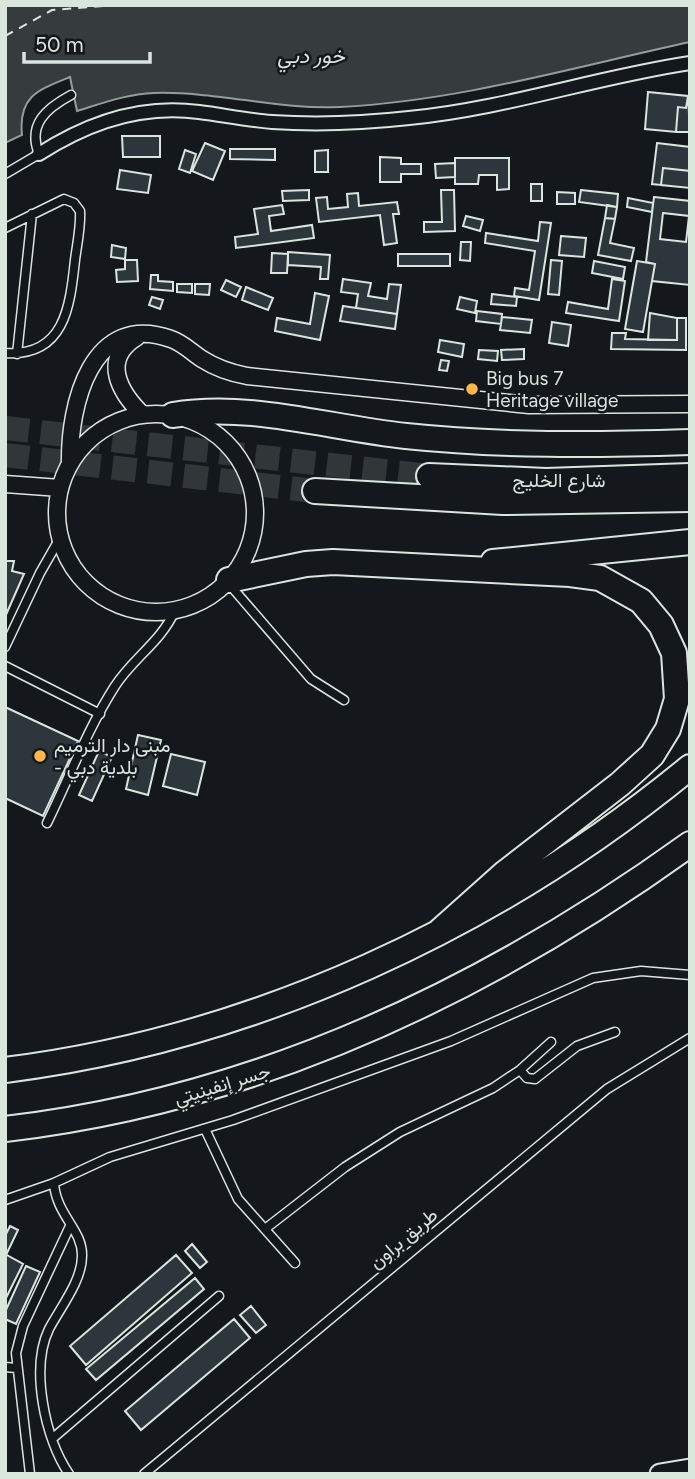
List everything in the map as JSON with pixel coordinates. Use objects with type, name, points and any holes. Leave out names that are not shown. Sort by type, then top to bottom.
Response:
[{"type":"main road","points":[[173,415],[233,411],[351,429],[459,441],[578,444],[690,442]]},
{"type":"main road","name":"شارع الخليج","points":[[429,476],[546,481],[690,477]]},
{"type":"main road","name":"شارع الخليج","points":[[315,491],[503,502],[600,512],[690,515]]},
{"type":"main road","name":"شارع الخليج","points":[[503,502],[690,499]]},
{"type":"main road","points":[[447,569],[690,541]]},
{"type":"main road","points":[[228,581],[320,563],[585,575],[615,584],[641,601],[661,625],[674,653],[678,684],[668,729],[652,755],[620,784],[512,867],[440,931]]},
{"type":"main road","points":[[5,1070],[80,1058],[187,1033],[290,998],[391,955],[440,931],[581,848],[690,767]]},
{"type":"main road","name":"جسر إنفينيتي","points":[[5,1129],[140,1107],[227,1084],[336,1045],[429,1003],[551,936],[690,844]]},
{"type":"street","points":[[39,154],[67,136],[97,122],[130,114],[197,111],[309,124],[379,121],[461,110],[690,63]]},
{"type":"street","points":[[139,336],[125,347],[117,371],[124,396],[143,415]]},
{"type":"street","points":[[70,463],[72,437],[88,368],[109,345],[139,336],[172,339],[211,365],[247,376],[529,405],[690,404]]},
{"type":"street","points":[[143,415],[173,415],[214,433],[236,455],[250,481],[254,526],[245,555],[228,581],[203,600],[175,610],[145,611],[103,596],[81,577],[60,538],[57,508],[60,488],[70,463],[83,445],[100,430],[143,415]]},
{"type":"street","points":[[5,484],[60,488]]},
{"type":"street","points":[[660,1474],[690,1469]]},
{"type":"lane","points":[[5,174],[39,154],[35,144],[38,122],[52,105],[71,95]]},
{"type":"lane","points":[[5,228],[64,199],[74,202],[80,216],[70,302],[63,323],[39,347],[17,354],[5,353]]},
{"type":"lane","points":[[17,354],[32,214]]},
{"type":"lane","points":[[5,647],[60,538]]},
{"type":"lane","points":[[228,581],[312,679],[344,700]]},
{"type":"lane","points":[[47,823],[116,683],[159,637],[175,610]]},
{"type":"lane","points":[[5,666],[100,714]]},
{"type":"lane","points":[[5,1200],[54,1183],[120,1153],[205,1129],[451,1041],[593,978],[641,971],[690,975]]},
{"type":"lane","points":[[520,1070],[529,1079],[536,1079],[577,1046],[615,1032]]},
{"type":"lane","name":"طريق براون","points":[[144,1474],[607,1089],[690,1038]]},
{"type":"lane","points":[[265,1229],[307,1194],[378,1146],[410,1127],[493,1088],[520,1070],[551,1042]]},
{"type":"lane","points":[[205,1129],[232,1189],[295,1264]]},
{"type":"lane","points":[[54,1183],[59,1207],[81,1243],[82,1263],[47,1333],[39,1380],[53,1438],[69,1474]]},
{"type":"lane","points":[[30,1474],[16,1367],[18,1339],[70,1226]]},
{"type":"lane","points":[[53,1438],[219,1296]]},
{"type":"lane","points":[[5,1367],[16,1367]]},
{"type":"water","name":"خور دبي","points":[[5,5],[690,5],[690,42],[429,98],[340,107],[293,106],[200,95],[154,93],[125,97],[77,111],[70,77],[32,96],[23,111],[22,135],[5,143]]},
{"type":"building","points":[[648,92],[688,96],[686,108],[678,107],[676,132],[645,129]]},
{"type":"building","points":[[688,96],[690,132],[676,132],[678,107],[686,108]]},
{"type":"building","points":[[122,136],[160,136],[160,157],[123,157]]},
{"type":"building","points":[[205,143],[225,151],[213,180],[192,171]]},
{"type":"building","points":[[657,143],[690,147],[689,171],[663,168],[661,185],[652,184]]},
{"type":"building","points":[[230,149],[275,149],[275,160],[230,159]]},
{"type":"building","points":[[185,150],[196,154],[190,173],[179,169]]},
{"type":"building","points":[[328,150],[328,172],[315,172],[315,151]]},
{"type":"building","points":[[380,157],[401,158],[401,164],[421,164],[421,174],[401,174],[401,182],[380,182]]},
{"type":"building","points":[[455,158],[509,158],[509,189],[497,190],[497,175],[479,175],[478,184],[455,184]]},
{"type":"building","points":[[455,163],[455,177],[436,178],[435,164]]},
{"type":"building","points":[[663,168],[690,171],[690,188],[661,185]]},
{"type":"building","points":[[120,170],[151,175],[148,193],[117,189]]},
{"type":"building","points":[[531,184],[542,184],[542,201],[531,201]]},
{"type":"building","points":[[309,190],[309,200],[283,201],[282,191]]},
{"type":"building","points":[[441,190],[454,190],[455,231],[424,232],[424,222],[442,222]]},
{"type":"building","points":[[581,190],[618,194],[617,207],[579,202]]},
{"type":"building","points":[[557,192],[575,193],[575,204],[557,204]]},
{"type":"building","points":[[358,193],[359,206],[397,202],[399,214],[393,214],[397,243],[384,245],[380,215],[319,222],[316,198],[327,197],[328,209],[348,207],[347,194]]},
{"type":"building","points":[[654,197],[690,201],[690,285],[652,281],[655,264],[646,262]],"holes":[[[663,213],[689,216],[686,242],[660,239]]]},
{"type":"building","points":[[628,198],[653,203],[652,212],[627,207]]},
{"type":"building","points":[[282,205],[284,214],[269,216],[271,231],[312,225],[314,238],[236,248],[235,237],[258,234],[254,209]]},
{"type":"building","points":[[607,205],[617,207],[615,219],[605,218]]},
{"type":"building","points":[[466,216],[483,220],[480,231],[463,226]]},
{"type":"building","points":[[605,218],[615,219],[610,243],[634,248],[631,261],[598,255]]},
{"type":"building","points":[[540,222],[551,223],[539,300],[514,296],[515,288],[529,290],[535,251],[485,243],[486,233],[538,241]]},
{"type":"building","points":[[561,236],[586,238],[584,257],[559,255]]},
{"type":"building","points":[[461,242],[471,242],[470,261],[460,260]]},
{"type":"building","points":[[112,245],[126,248],[125,259],[111,257]]},
{"type":"building","points":[[288,252],[330,255],[328,279],[320,279],[321,267],[288,265]]},
{"type":"building","points":[[272,253],[288,254],[287,273],[271,273]]},
{"type":"building","points":[[398,254],[450,254],[450,266],[398,266]]},
{"type":"building","points":[[125,260],[137,260],[138,281],[117,282],[116,270],[125,269]]},
{"type":"building","points":[[551,260],[562,261],[559,295],[548,294]]},
{"type":"building","points":[[594,261],[625,267],[623,279],[592,273]]},
{"type":"building","points":[[637,261],[655,264],[643,332],[625,329]]},
{"type":"building","points":[[151,275],[158,275],[158,281],[173,282],[173,291],[150,289]]},
{"type":"building","points":[[343,279],[371,283],[368,296],[387,299],[389,284],[401,285],[397,314],[356,308],[358,294],[341,292]]},
{"type":"building","points":[[612,279],[625,281],[619,321],[566,313],[568,302],[608,309]]},
{"type":"building","points":[[226,280],[241,287],[236,297],[221,290]]},
{"type":"building","points":[[177,284],[192,284],[192,293],[177,292]]},
{"type":"building","points":[[195,284],[210,284],[209,295],[195,294]]},
{"type":"building","points":[[246,287],[273,298],[268,310],[242,300]]},
{"type":"building","points":[[315,293],[329,296],[320,340],[275,331],[277,318],[310,324]]},
{"type":"building","points":[[492,294],[517,297],[516,306],[491,304]]},
{"type":"building","points":[[152,297],[163,300],[160,309],[149,305]]},
{"type":"building","points":[[460,297],[477,301],[475,313],[457,309]]},
{"type":"building","points":[[343,306],[397,314],[395,329],[340,321]]},
{"type":"building","points":[[477,311],[502,314],[501,324],[476,321]]},
{"type":"building","points":[[650,313],[677,318],[677,340],[648,340]]},
{"type":"building","points":[[502,317],[532,320],[530,333],[500,330]]},
{"type":"building","points":[[677,318],[686,318],[686,350],[611,349],[612,333],[626,333],[625,339],[677,340]]},
{"type":"building","points":[[552,322],[571,325],[568,346],[549,343]]},
{"type":"building","points":[[440,340],[464,344],[462,357],[438,352]]},
{"type":"building","points":[[524,349],[524,359],[502,360],[501,350]]},
{"type":"building","points":[[479,350],[498,351],[497,361],[478,359]]},
{"type":"building","points":[[441,360],[449,361],[447,371],[439,370]]},
{"type":"building","points":[[5,561],[14,561],[12,571],[24,574],[5,617]]},
{"type":"building","points":[[5,707],[78,741],[43,816],[5,798]]},
{"type":"building","points":[[138,735],[161,740],[148,795],[126,789]]},
{"type":"building","points":[[99,751],[112,757],[92,801],[79,795]]},
{"type":"building","points":[[171,754],[205,762],[197,795],[163,786]]},
{"type":"building","points":[[10,1226],[18,1230],[6,1255],[5,1236]]},
{"type":"building","points":[[192,1244],[207,1262],[200,1268],[185,1251]]},
{"type":"building","points":[[5,1254],[23,1264],[5,1300]]},
{"type":"building","points":[[176,1255],[192,1273],[86,1365],[70,1346]]},
{"type":"building","points":[[26,1266],[40,1272],[16,1324],[5,1319],[5,1312]]},
{"type":"building","points":[[195,1278],[204,1289],[96,1380],[86,1369]]},
{"type":"building","points":[[251,1306],[266,1325],[256,1333],[240,1315]]},
{"type":"building","points":[[234,1319],[250,1338],[141,1430],[125,1411]]},
{"type":"ferry route","points":[[5,36],[52,10],[116,5]]},
{"type":"tunnel","points":[[5,428],[429,476]]},
{"type":"tunnel","points":[[5,455],[315,491]]},
{"type":"place","name":"Big bus 7 Heritage village","points":[[472,389]]},
{"type":"place","name":"مبنى دار الترميم - بلدية دبي","points":[[40,756]]}]
